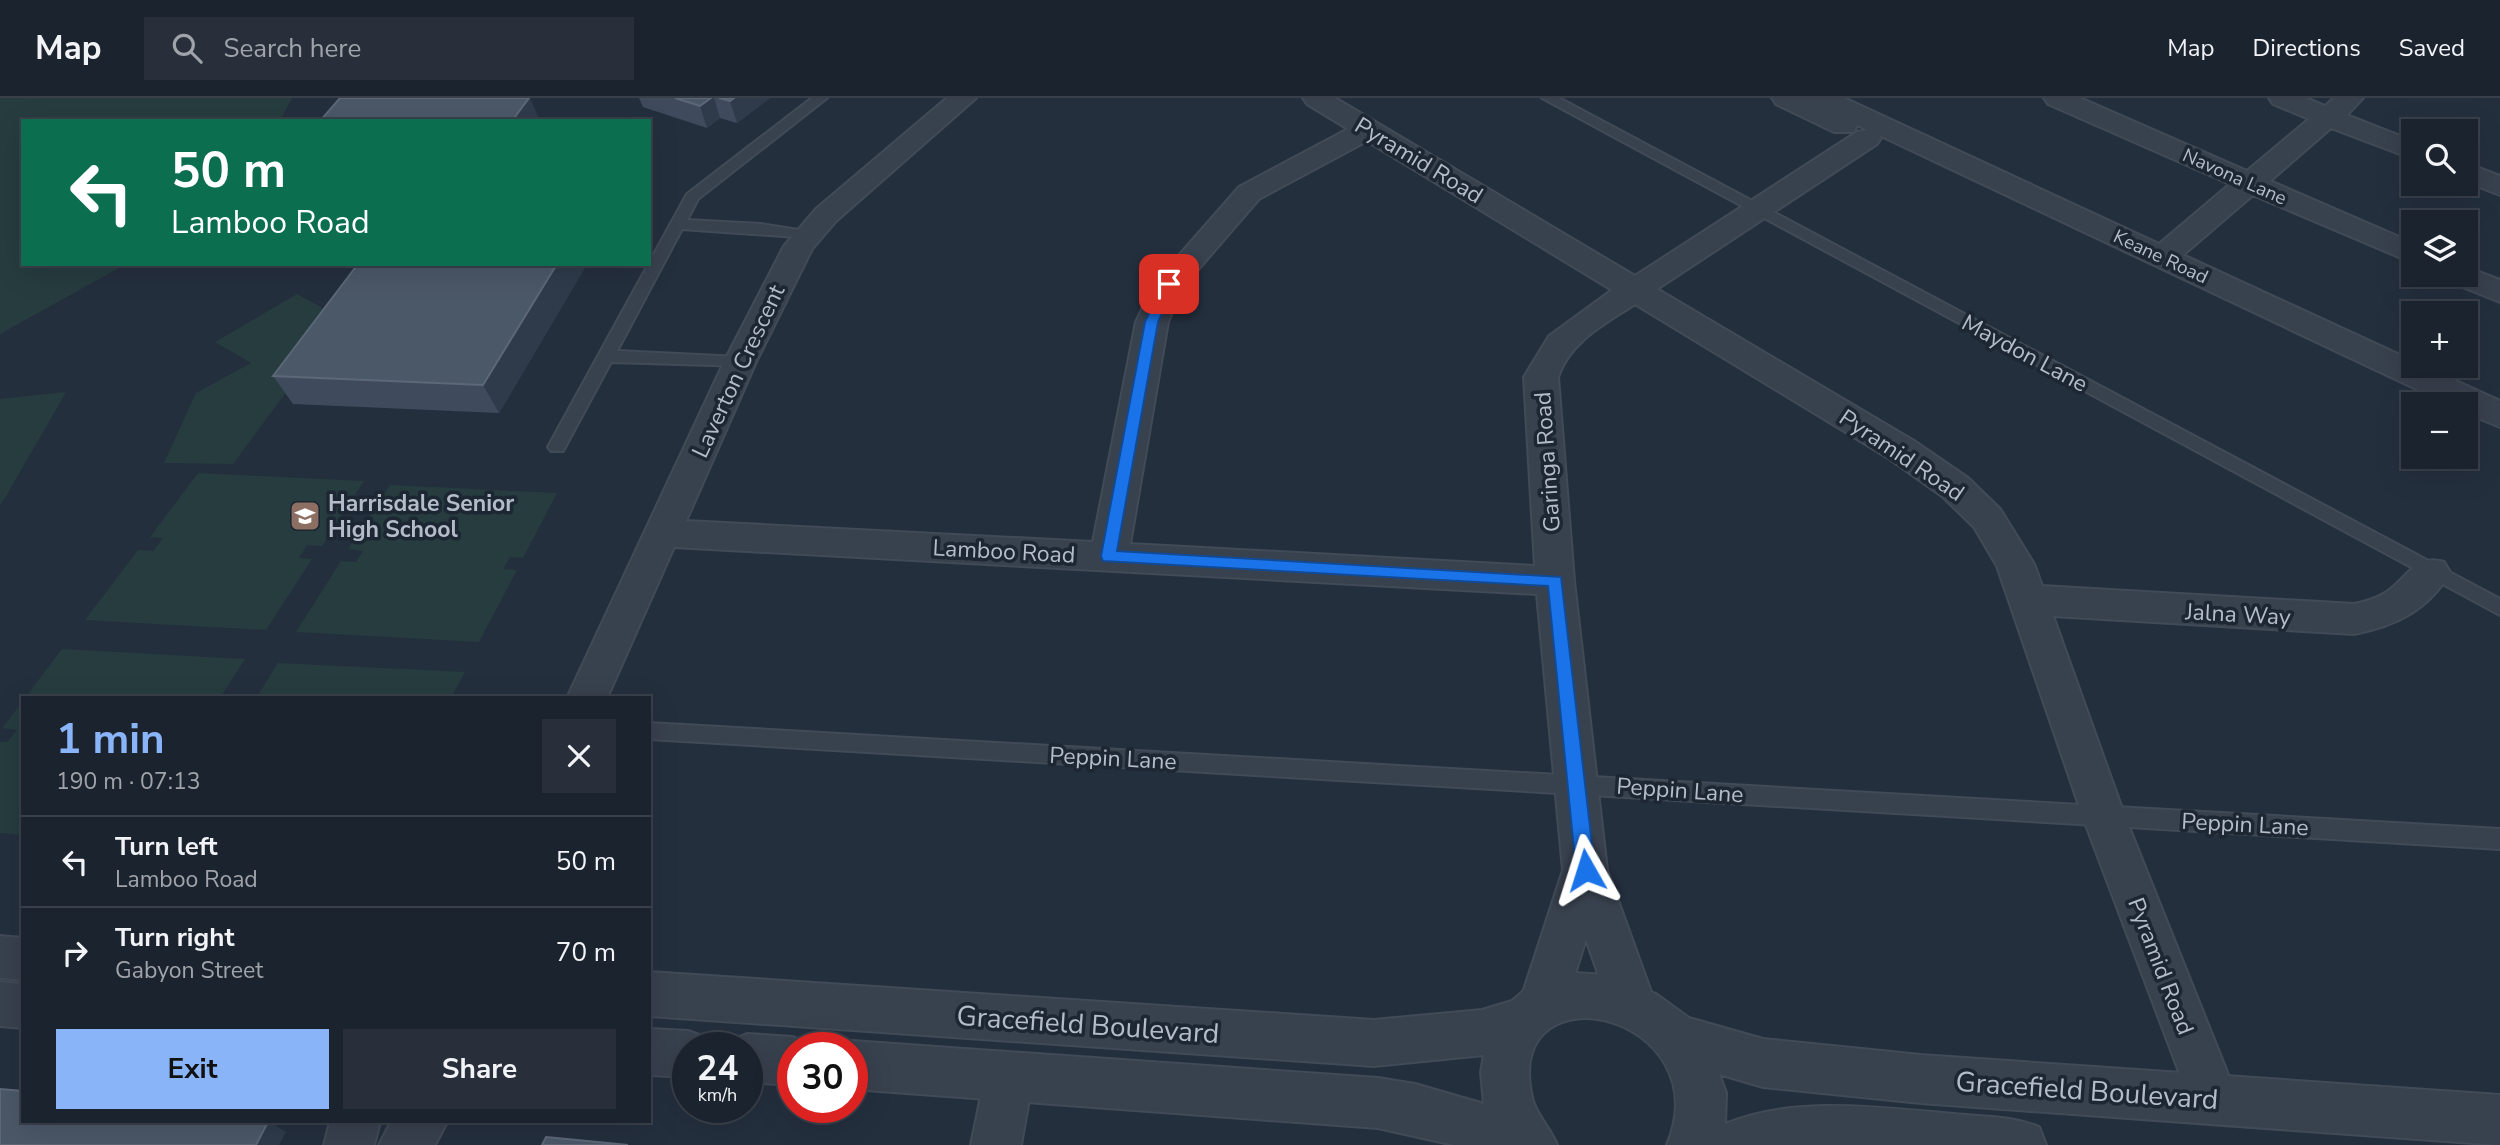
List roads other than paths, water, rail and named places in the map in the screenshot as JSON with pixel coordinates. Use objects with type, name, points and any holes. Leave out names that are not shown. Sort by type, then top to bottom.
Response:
[{"type":"street","name":"Laverton Crescent","points":[[588,696],[740,362],[792,257],[806,235],[963,98]]},
{"type":"street","name":"Pyramid Road","points":[[1316,98],[1902,450],[1955,486],[1987,518],[2015,564],[2104,817],[2212,1097]]},
{"type":"street","name":"Keane Road","points":[[1785,98],[2401,393]]},
{"type":"street","name":"Keane Road","points":[[1822,98],[2500,415]]},
{"type":"street","name":"Navona Lane","points":[[2057,98],[2401,249]]},
{"type":"street","points":[[2282,98],[2401,146]]},
{"type":"street","points":[[2163,256],[2350,98]]},
{"type":"street","points":[[1109,556],[1152,322],[1169,284],[1249,193],[1368,130]]},
{"type":"street","name":"Garinga Road","points":[[1631,1003],[1586,870],[1555,581],[1541,377],[1547,357],[1563,338],[1867,138]]},
{"type":"street","points":[[2478,177],[2500,186]]},
{"type":"street","points":[[2478,282],[2500,292]]},
{"type":"street","points":[[2478,431],[2500,441]]},
{"type":"street","name":"Lamboo Road","points":[[662,533],[1555,581]]},
{"type":"street","name":"Jalna Way","points":[[2027,600],[2354,619],[2392,610],[2409,597],[2431,572]]},
{"type":"street","name":"Garinga Road","points":[[1530,1143],[1510,1109],[1504,1076],[1509,1046],[1534,1012],[1586,870]]},
{"type":"street","points":[[0,957],[21,959]]},
{"type":"street","name":"Gracefield Boulevard","points":[[651,994],[1374,1042],[1482,1033],[1570,995],[1601,995],[1631,1003],[1653,1015],[1677,1038],[1763,1063],[1921,1079],[2212,1097],[2500,1120]]},
{"type":"street","points":[[0,1004],[21,1006]]},
{"type":"street","points":[[1677,1038],[1688,1053],[1700,1082],[1703,1111],[1692,1145]]},
{"type":"street","points":[[651,1052],[672,1053]]},
{"type":"street","points":[[868,1066],[1378,1103],[1427,1112],[1530,1143]]},
{"type":"street","points":[[996,1145],[1009,1077]]},
{"type":"street","points":[[1921,1079],[1935,1139]]},
{"type":"street","points":[[349,1145],[355,1123]]},
{"type":"street","points":[[404,1145],[421,1123]]},
{"type":"street","points":[[1736,1145],[1774,1135],[1840,1133],[2021,1145]]},
{"type":"lane","points":[[557,447],[692,197],[820,98]]},
{"type":"lane","name":"Maydon Lane","points":[[1549,98],[2500,608]]},
{"type":"lane","points":[[677,224],[761,228],[806,235]]},
{"type":"lane","points":[[606,356],[740,362]]},
{"type":"lane","name":"Peppin Lane","points":[[651,731],[2500,839]]},
{"type":"place","name":"Harrisdale Senior High School","points":[[305,516]]}]
